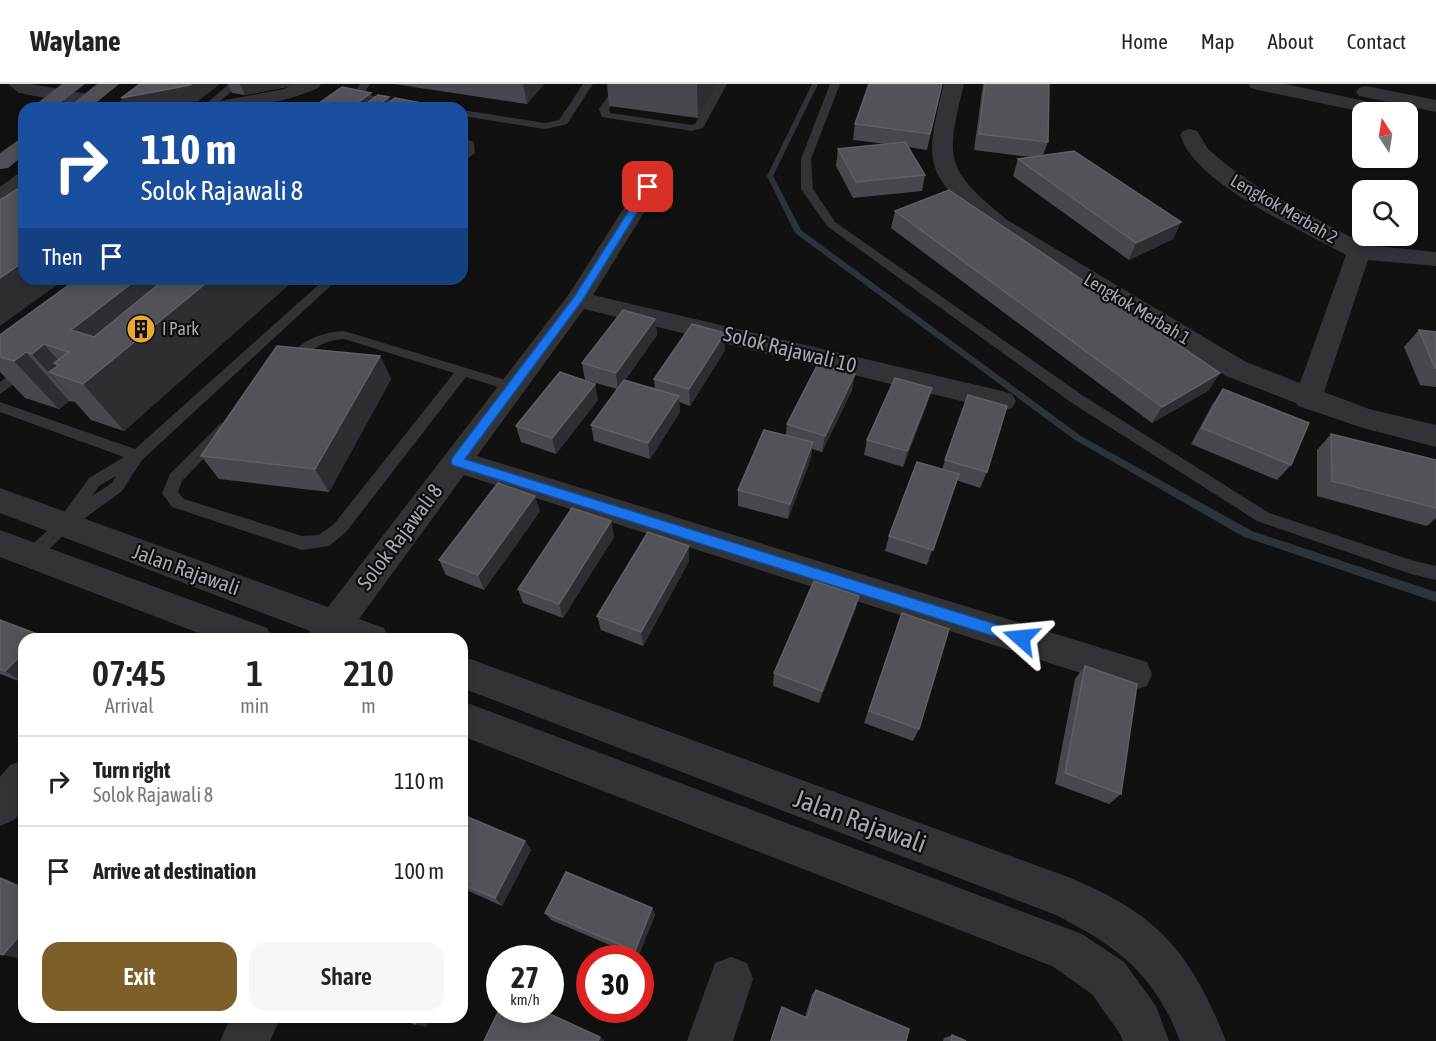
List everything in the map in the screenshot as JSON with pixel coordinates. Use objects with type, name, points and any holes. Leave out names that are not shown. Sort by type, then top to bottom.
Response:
[{"type":"main road","points":[[50,102],[75,84]]},
{"type":"main road","points":[[85,102],[109,84]]},
{"type":"main road","points":[[0,163],[18,150]]},
{"type":"street","points":[[18,84],[26,90],[76,102]]},
{"type":"street","points":[[130,102],[154,84]]},
{"type":"street","points":[[245,102],[289,94],[311,84]]},
{"type":"street","name":"Lengkok Merbah 1","points":[[954,84],[942,138],[941,158],[949,177],[966,198],[999,225],[1236,369],[1308,399],[1363,418],[1436,436]]},
{"type":"street","points":[[1258,84],[1352,104]]},
{"type":"street","points":[[1329,84],[1436,106]]},
{"type":"street","points":[[1418,119],[1436,123]]},
{"type":"street","name":"Lengkok Merbah 2","points":[[1190,135],[1199,152],[1220,171],[1250,192],[1359,252],[1436,258]]},
{"type":"street","name":"Solok Rajawali 8","points":[[329,632],[578,298],[660,169]]},
{"type":"street","points":[[3,203],[18,187]]},
{"type":"street","name":"Lengkok Merbah 2","points":[[1308,399],[1359,252]]},
{"type":"street","name":"Solok Rajawali 10","points":[[578,298],[1002,401]]},
{"type":"street","points":[[457,461],[1134,674]]},
{"type":"street","name":"Jalan Rajawali","points":[[0,500],[329,632]]},
{"type":"street","name":"Jalan Rajawali","points":[[0,543],[239,633]]},
{"type":"street","name":"Jalan Rajawali","points":[[468,674],[1068,898],[1120,926],[1155,954],[1191,1009],[1203,1041]]},
{"type":"street","name":"Jalan Rajawali","points":[[468,720],[1066,950],[1108,978],[1140,1023],[1146,1041]]},
{"type":"street","points":[[0,806],[18,786]]},
{"type":"street","points":[[710,1041],[731,979]]},
{"type":"street","points":[[243,1041],[254,1023]]},
{"type":"lane","points":[[213,102],[235,84]]},
{"type":"lane","points":[[365,84],[360,92],[365,98],[387,101]]},
{"type":"lane","points":[[468,114],[544,126],[554,125],[563,122],[588,84]]},
{"type":"lane","points":[[622,84],[604,109],[606,115],[692,128],[699,126],[722,84]]},
{"type":"lane","points":[[835,84],[806,159],[807,189],[831,224],[1077,399],[1263,517],[1411,567],[1436,573]]},
{"type":"lane","points":[[31,556],[64,525],[117,487],[137,456],[325,285]]},
{"type":"lane","points":[[281,372],[313,340],[327,335],[344,335],[511,386]]},
{"type":"lane","points":[[0,389],[38,359]]},
{"type":"lane","points":[[240,413],[176,478],[170,493],[178,503],[302,543],[323,541],[340,528],[463,371]]},
{"type":"lane","points":[[0,407],[137,456]]},
{"type":"building","points":[[140,84],[191,84],[121,98]]},
{"type":"building","points":[[869,84],[942,84],[930,134],[855,124]]},
{"type":"building","points":[[985,84],[1049,84],[1048,142],[979,134]]},
{"type":"building","points":[[342,87],[371,93],[358,102],[321,102]]},
{"type":"building","points":[[378,95],[389,97],[383,102],[368,102]]},
{"type":"building","points":[[395,98],[416,102],[389,102]]},
{"type":"building","points":[[905,142],[925,175],[856,182],[838,149]]},
{"type":"building","points":[[1074,151],[1181,222],[1136,243],[1018,159]]},
{"type":"building","points":[[18,189],[18,265],[0,278],[0,200]]},
{"type":"building","points":[[949,190],[1220,373],[1162,407],[895,211]]},
{"type":"building","points":[[69,285],[129,285],[71,330],[94,337],[158,285],[204,285],[83,384],[49,372],[59,365],[54,363],[69,352],[44,344],[32,354],[26,352],[14,361],[0,357],[0,335]]},
{"type":"building","points":[[623,310],[655,319],[616,373],[582,363]]},
{"type":"building","points":[[692,324],[725,333],[689,389],[654,379]]},
{"type":"building","points":[[1419,330],[1436,332],[1436,368],[1435,368]]},
{"type":"building","points":[[277,346],[380,356],[315,469],[201,456]]},
{"type":"building","points":[[818,364],[855,374],[825,436],[787,424]]},
{"type":"building","points":[[560,372],[595,384],[552,438],[516,426]]},
{"type":"building","points":[[895,378],[932,388],[907,451],[867,440]]},
{"type":"building","points":[[624,380],[679,396],[648,443],[591,425]]},
{"type":"building","points":[[1223,389],[1309,423],[1291,465],[1202,428]]},
{"type":"building","points":[[968,395],[1007,406],[987,472],[945,460]]},
{"type":"building","points":[[764,430],[813,442],[790,504],[738,490]]},
{"type":"building","points":[[1331,434],[1436,460],[1436,508],[1332,481]]},
{"type":"building","points":[[917,462],[959,474],[933,550],[889,536]]},
{"type":"building","points":[[498,483],[535,496],[478,575],[439,560]]},
{"type":"building","points":[[572,508],[611,521],[559,604],[518,589]]},
{"type":"building","points":[[648,532],[689,546],[641,632],[597,616]]},
{"type":"building","points":[[814,581],[859,596],[822,691],[774,673]]},
{"type":"building","points":[[902,613],[949,629],[919,729],[869,711]]},
{"type":"building","points":[[0,620],[35,633],[18,633],[18,658],[5,671],[0,669]]},
{"type":"building","points":[[1085,666],[1137,684],[1121,794],[1065,773]]},
{"type":"building","points":[[468,817],[525,841],[495,898],[468,887]]},
{"type":"building","points":[[566,872],[652,908],[637,945],[621,945],[545,913]]},
{"type":"building","points":[[0,878],[18,886],[18,937],[3,955],[0,954]]},
{"type":"building","points":[[816,990],[909,1029],[906,1041],[771,1041],[782,1007],[807,1018]]},
{"type":"building","points":[[564,1021],[600,1037],[598,1041],[484,1041],[493,1023],[564,1023]]},
{"type":"building","points":[[952,1035],[966,1041],[951,1041]]},
{"type":"waterway","points":[[815,84],[770,176],[798,231],[1078,438],[1248,534],[1436,597]]},
{"type":"place","name":"I Park","points":[[141,329]]},
{"type":"route","points":[[648,187],[578,298],[457,461],[1021,638]]}]
